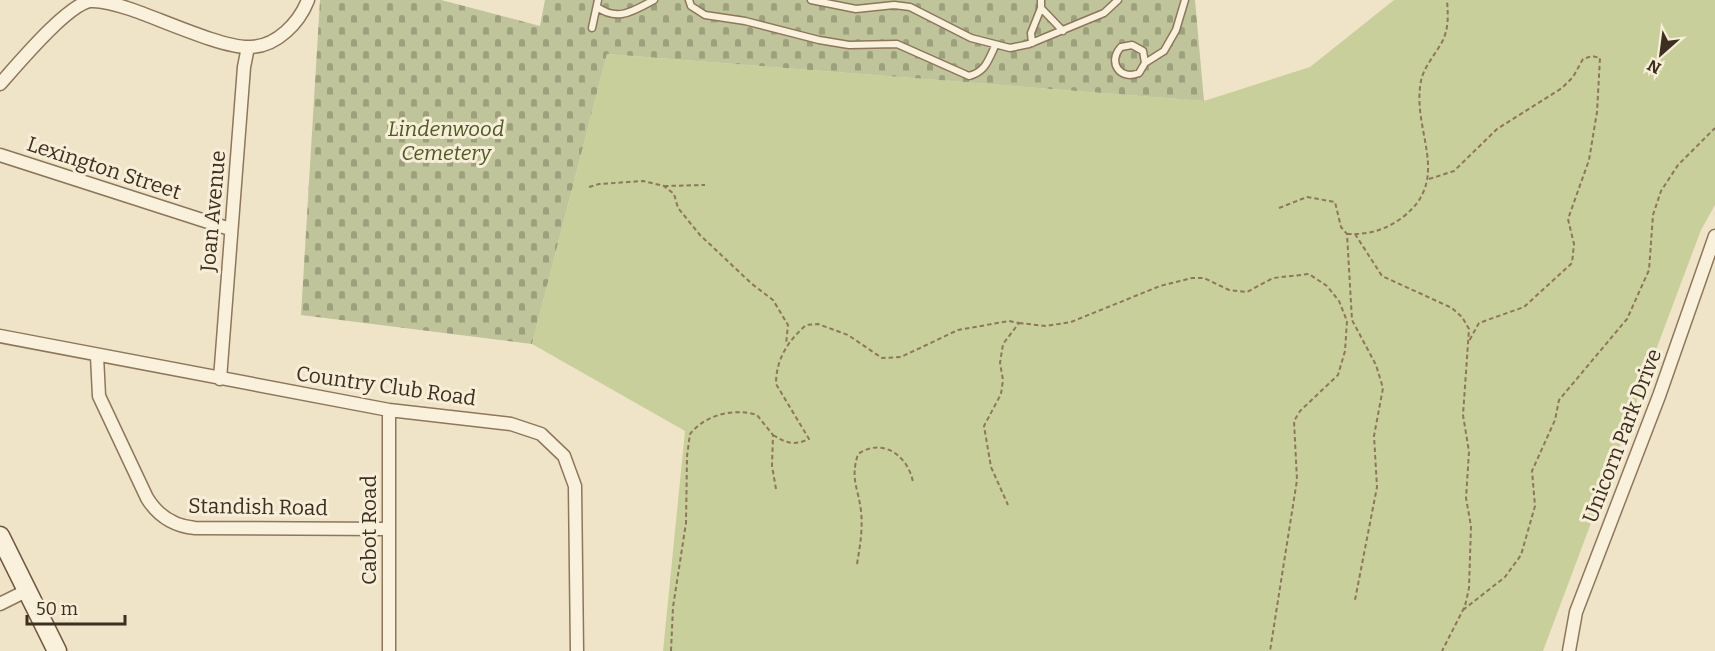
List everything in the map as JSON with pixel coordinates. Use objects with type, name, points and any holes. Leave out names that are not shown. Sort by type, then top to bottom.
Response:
[{"type":"main road","points":[[0,536],[57,651]]},
{"type":"street","points":[[0,84],[67,14],[90,1],[109,3],[230,44],[248,47],[265,44],[286,31],[302,13],[308,0]]},
{"type":"street","name":"Joan Avenue","points":[[220,379],[230,229],[248,47]]},
{"type":"street","name":"Lexington Street","points":[[0,155],[230,229]]},
{"type":"street","name":"Unicorn Park Drive","points":[[1569,651],[1576,612],[1663,385],[1715,236]]},
{"type":"street","name":"Country Club Road","points":[[0,336],[389,410],[521,426],[541,434],[557,448],[569,466],[575,486],[577,651]]},
{"type":"street","name":"Standish Road","points":[[97,356],[100,398],[147,498],[155,510],[167,520],[180,526],[195,528],[388,529]]},
{"type":"street","name":"Cabot Road","points":[[389,410],[389,651]]},
{"type":"street","points":[[0,604],[26,591]]},
{"type":"lane","points":[[592,28],[597,4],[617,16],[631,13],[654,0]]},
{"type":"lane","points":[[689,0],[691,6],[705,15],[745,21],[819,40],[849,45],[897,44],[969,76],[978,74],[985,68],[995,46]]},
{"type":"lane","points":[[811,0],[843,3],[856,9],[894,5],[910,7],[971,38],[1010,48],[1032,43],[1104,14],[1118,0]]},
{"type":"lane","points":[[1032,43],[1031,33],[1041,8],[1041,0]]},
{"type":"lane","points":[[1145,63],[1143,51],[1132,45],[1121,47],[1114,58],[1117,69],[1127,76],[1139,73],[1145,63],[1164,51],[1176,30],[1185,0]]},
{"type":"lane","points":[[1041,8],[1063,31]]},
{"type":"path","points":[[1347,234],[1367,234],[1399,220],[1422,198],[1429,179],[1420,88],[1424,71],[1445,33],[1448,19],[1447,0]]},
{"type":"path","points":[[1429,179],[1454,171],[1497,129],[1562,88],[1573,77],[1583,59],[1592,56],[1600,58],[1597,112],[1589,160],[1568,219],[1574,244],[1572,263],[1553,283],[1524,307],[1479,323],[1469,341]]},
{"type":"path","points":[[1463,610],[1505,577],[1521,555],[1535,506],[1533,471],[1556,420],[1559,399],[1627,320],[1649,270],[1653,215],[1661,191],[1678,165],[1715,128]]},
{"type":"path","points":[[589,187],[599,184],[643,181],[664,186],[705,185]]},
{"type":"path","points":[[664,186],[674,194],[678,208],[700,235],[752,284],[773,300],[788,325],[786,347],[776,373],[776,384],[809,439],[800,444],[788,443],[773,435],[757,415],[736,412],[715,416],[690,434],[687,456],[686,524],[673,608],[671,651]]},
{"type":"path","points":[[1279,208],[1307,197],[1335,202],[1341,227],[1347,234],[1352,320],[1376,365],[1383,388],[1374,436],[1377,487],[1354,600]]},
{"type":"path","points":[[1355,234],[1382,276],[1399,285],[1421,291],[1458,312],[1469,329],[1463,415],[1469,444],[1466,498],[1470,525],[1469,588],[1463,610],[1442,651]]},
{"type":"path","points":[[786,347],[806,325],[818,324],[848,335],[882,358],[901,357],[958,330],[1008,321],[1046,326],[1071,322],[1160,285],[1192,278],[1204,278],[1229,290],[1247,292],[1274,278],[1309,274],[1327,286],[1339,301],[1347,321],[1345,351],[1338,375],[1300,411],[1294,421],[1297,480],[1270,651]]},
{"type":"path","points":[[1347,321],[1352,320]]},
{"type":"path","points":[[1008,506],[991,467],[984,426],[1001,394],[1003,380],[1000,363],[1003,344],[1019,322]]},
{"type":"path","points":[[773,435],[772,466],[776,489]]},
{"type":"path","points":[[857,564],[861,541],[861,511],[853,476],[858,454],[867,448],[883,448],[894,452],[904,460],[913,482]]},
{"type":"green space","name":"Lindenwood Cemetery","points":[[320,0],[441,0],[540,26],[545,0],[1195,0],[1204,101],[607,54],[532,344],[301,315]]},
{"type":"green space","points":[[1394,0],[1715,0],[1715,205],[1701,230],[1543,651],[663,651],[685,431],[532,344],[607,54],[1204,101],[1310,67]]}]
